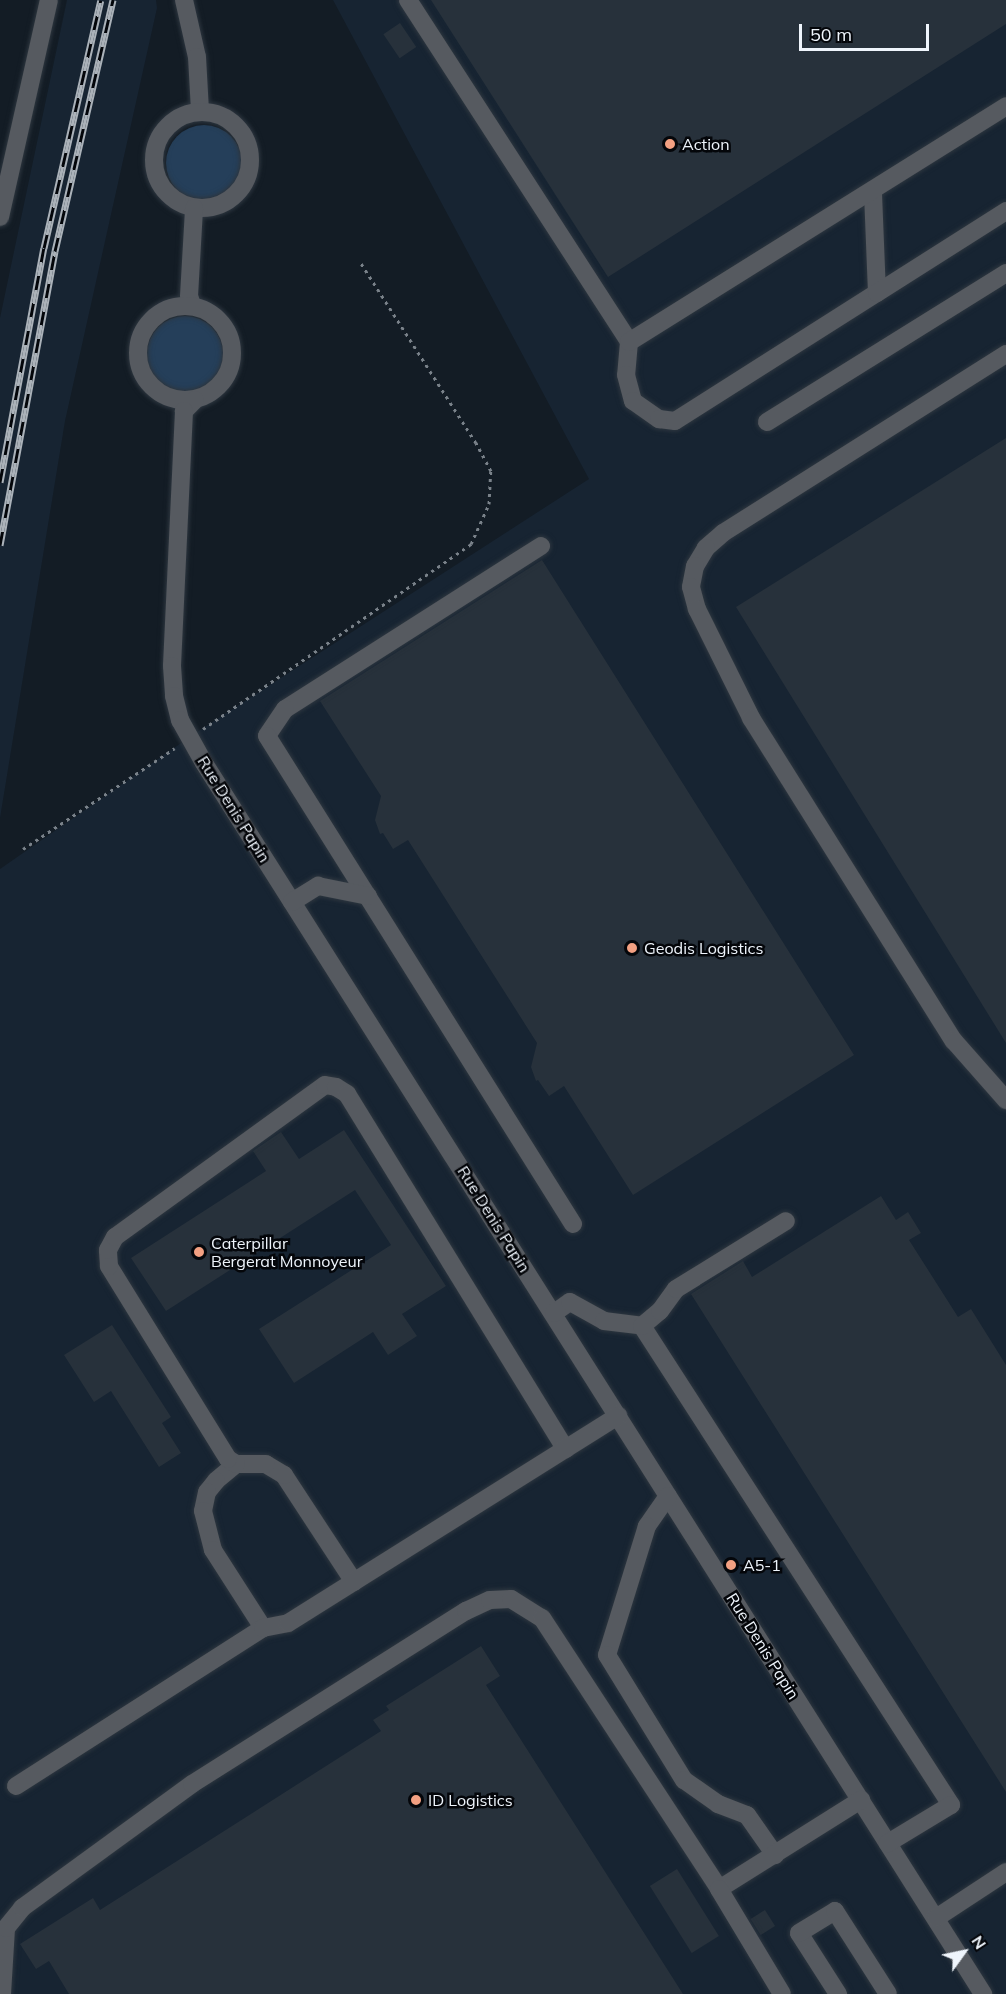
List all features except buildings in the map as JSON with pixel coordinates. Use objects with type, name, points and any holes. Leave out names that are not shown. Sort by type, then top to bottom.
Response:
[{"type":"street","points":[[0,217],[49,0]]},
{"type":"street","points":[[184,0],[197,57],[200,111]]},
{"type":"street","points":[[408,0],[629,342],[626,375],[633,401],[659,419],[675,421],[1006,211]]},
{"type":"street","points":[[629,342],[873,192],[1006,106]]},
{"type":"street","points":[[200,111],[215,113],[239,129],[247,141],[250,156],[249,170],[244,184],[235,196],[223,204],[209,208],[194,208],[180,203],[160,184],[154,157],[157,143],[164,130],[186,114],[200,111]]},
{"type":"street","points":[[873,192],[877,293]]},
{"type":"street","points":[[192,305],[189,296],[194,208]]},
{"type":"street","points":[[767,422],[1006,273]]},
{"type":"street","points":[[177,305],[192,305],[218,318],[227,330],[232,344],[232,359],[228,373],[220,385],[209,394],[195,400],[173,399],[153,388],[143,376],[138,362],[139,339],[150,320],[162,310],[177,305]]},
{"type":"street","points":[[1006,354],[723,533],[706,548],[695,566],[691,586],[697,609],[763,738],[954,1041],[1006,1100]]},
{"type":"street","name":"Rue Denis Papin","points":[[195,400],[184,411],[172,666],[174,696],[180,720],[292,902],[983,1994]]},
{"type":"street","points":[[542,546],[285,709],[267,736],[573,1224]]},
{"type":"street","points":[[292,902],[318,886],[368,896]]},
{"type":"street","points":[[354,1582],[284,1474],[266,1464],[236,1464],[228,1459],[109,1266],[108,1250],[115,1237],[325,1085],[336,1086],[347,1094],[565,1449]]},
{"type":"street","points":[[554,1313],[570,1302],[604,1321],[642,1326],[660,1311],[676,1289],[786,1221]]},
{"type":"street","points":[[642,1326],[951,1805],[888,1843]]},
{"type":"street","points":[[16,1786],[263,1628],[288,1623],[618,1416]]},
{"type":"street","points":[[236,1464],[207,1492],[203,1511],[213,1550],[263,1628]]},
{"type":"street","points":[[668,1496],[647,1526],[607,1655],[684,1780],[718,1804],[747,1815],[775,1855]]},
{"type":"street","points":[[2,1994],[6,1928],[22,1908],[192,1784],[466,1611],[490,1600],[511,1599],[542,1618],[719,1889],[782,1994]]},
{"type":"street","points":[[719,1889],[861,1800]]},
{"type":"street","points":[[936,1918],[1006,1872]]},
{"type":"street","points":[[837,1994],[799,1933],[835,1911],[888,1994]]},
{"type":"path","points":[[23,849],[190,738],[471,544],[489,504],[491,471],[476,443],[359,260]]},
{"type":"shaded area","points":[[67,0],[156,0],[157,8],[65,421],[0,818],[0,318]]},
{"type":"shaded area","points":[[333,0],[1006,0],[1006,1994],[0,1994],[0,869],[197,732],[589,479]]},
{"type":"shaded area","points":[[204,125],[218,128],[231,136],[239,149],[242,163],[239,177],[231,190],[218,198],[204,201],[190,198],[177,190],[169,177],[166,163],[169,149],[177,136],[190,128]]},
{"type":"shaded area","points":[[185,316],[200,319],[212,327],[220,339],[223,354],[220,369],[212,381],[200,389],[185,392],[170,389],[158,381],[150,369],[147,354],[150,339],[158,327],[170,319]]},
{"type":"railway","points":[[0,482],[44,248],[101,0]]},
{"type":"railway","points":[[0,545],[55,251],[113,0]]},
{"type":"place","name":"Action","points":[[670,144]]},
{"type":"place","name":"Geodis Logistics","points":[[632,948]]},
{"type":"place","name":"Caterpillar Bergerat Monnoyeur","points":[[199,1252]]},
{"type":"place","name":"A5-1","points":[[731,1565]]},
{"type":"place","name":"ID Logistics","points":[[416,1800]]}]
